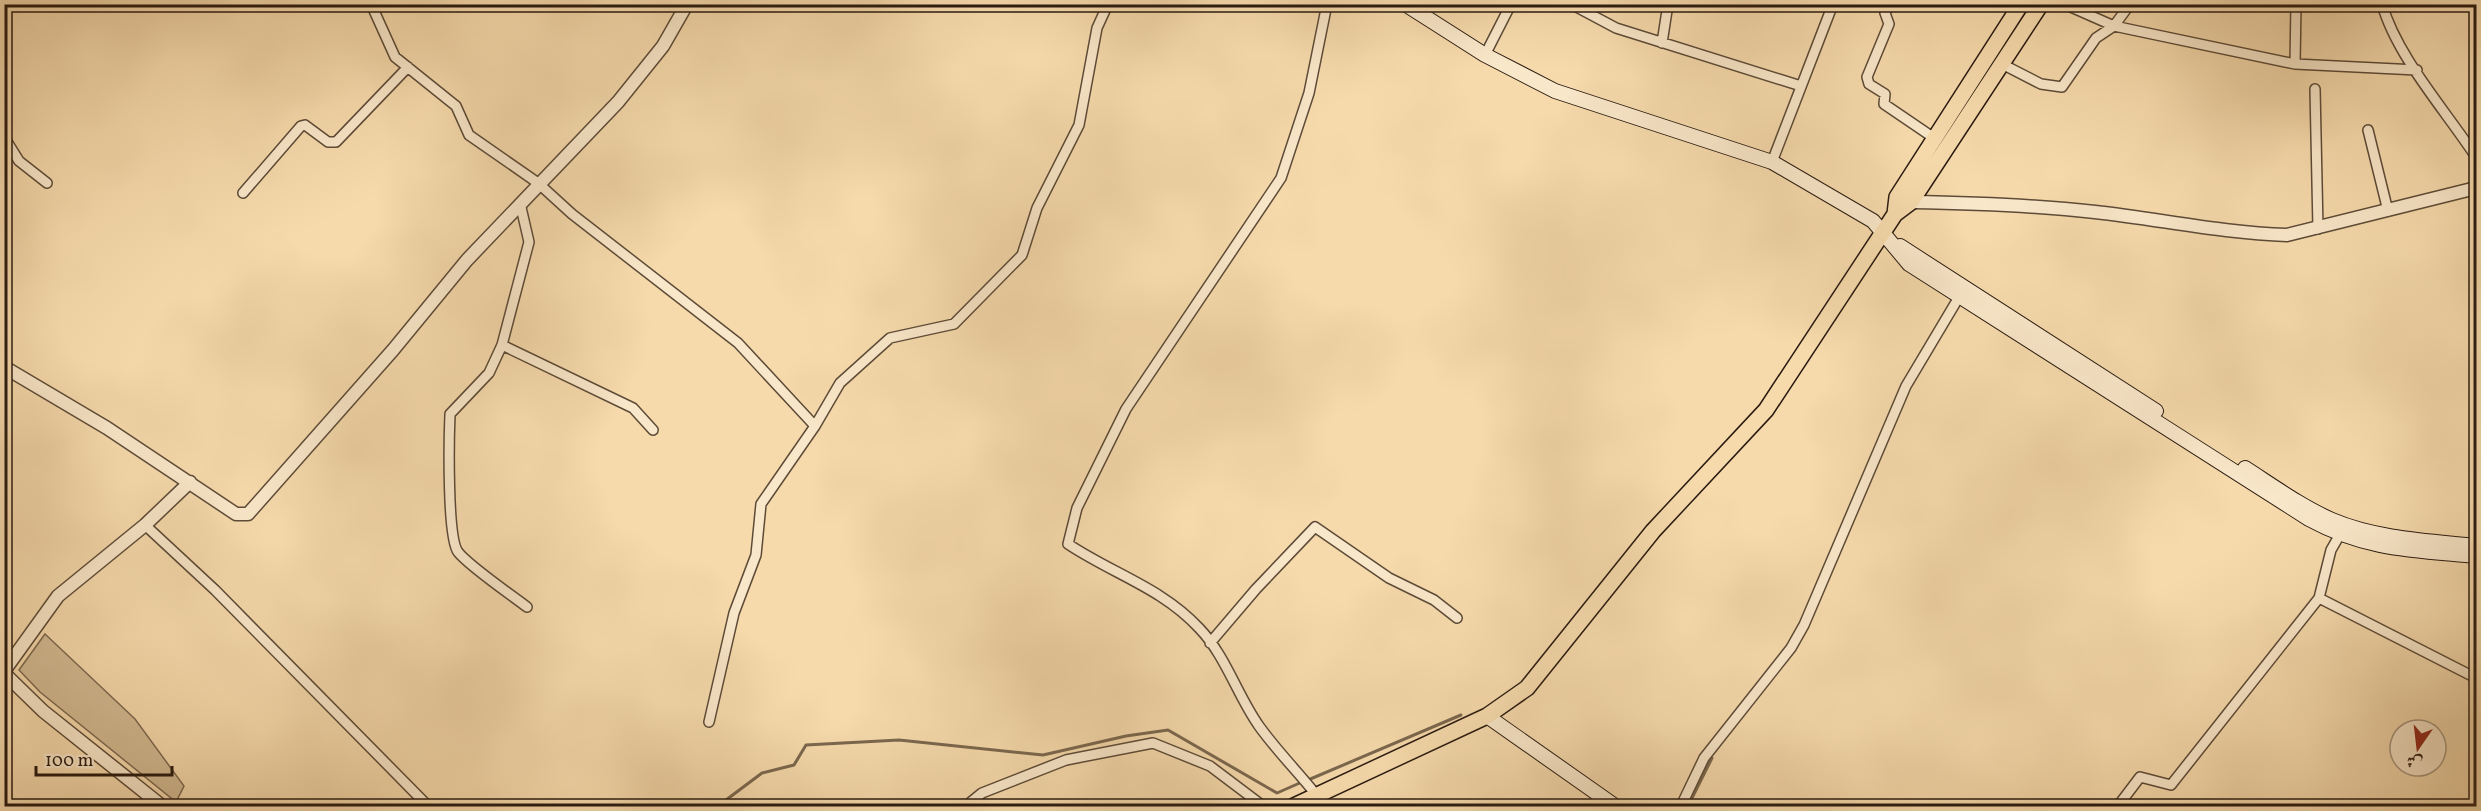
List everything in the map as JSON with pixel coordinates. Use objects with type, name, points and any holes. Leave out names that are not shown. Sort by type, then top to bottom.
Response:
[{"type":"main road","points":[[1405,4],[1485,55],[1556,92],[1772,162],[1873,221],[1909,264],[1959,297],[2308,519],[2339,536],[2384,547],[2476,556]]},
{"type":"main road","points":[[1895,214],[1897,197],[2021,4]]},
{"type":"main road","points":[[1294,807],[1487,716],[1527,688],[1653,531],[1766,410],[1895,214],[1911,202],[2041,4]]},
{"type":"main road","points":[[1883,234],[2192,435],[2330,519],[2378,534],[2476,546]]},
{"type":"main road","points":[[1487,716],[1615,807]]},
{"type":"street","points":[[371,4],[395,57],[456,106],[469,135],[538,183],[572,214],[738,344],[815,426]]},
{"type":"street","points":[[4,367],[107,428],[236,514],[248,513],[520,202],[640,76],[663,46],[687,4]]},
{"type":"street","points":[[709,722],[734,613],[756,555],[761,504],[815,426],[840,383],[890,338],[954,324],[1022,255],[1037,208],[1078,125],[1097,28],[1108,4]]},
{"type":"street","points":[[1318,797],[1258,725],[1229,669],[1200,628],[1158,592],[1096,563],[1068,544],[1077,508],[1126,409],[1281,178],[1309,93],[1327,4]]},
{"type":"street","points":[[1485,55],[1511,4]]},
{"type":"street","points":[[1571,4],[1616,28],[1801,86]]},
{"type":"street","points":[[1662,43],[1668,4]]},
{"type":"street","points":[[1772,162],[1833,4]]},
{"type":"street","points":[[1890,4],[1886,12],[1889,24],[1867,77],[1869,84],[1885,94],[1884,104],[1934,138]]},
{"type":"street","points":[[2064,4],[2114,26],[2295,64],[2417,70]]},
{"type":"street","points":[[2002,64],[2041,84],[2062,87],[2096,38],[2114,26],[2130,4]]},
{"type":"street","points":[[2295,64],[2296,4]]},
{"type":"street","points":[[2382,4],[2395,36],[2476,157]]},
{"type":"street","points":[[243,193],[301,126],[307,126],[328,142],[336,142],[408,67]]},
{"type":"street","points":[[2315,89],[2318,229]]},
{"type":"street","points":[[2368,130],[2388,211]]},
{"type":"street","points":[[4,137],[19,161],[47,183]]},
{"type":"street","points":[[1911,202],[2008,204],[2096,212],[2259,234],[2287,235],[2476,188]]},
{"type":"street","points":[[520,202],[530,242],[502,345],[489,373],[450,414],[448,448],[453,536],[457,551],[526,607]]},
{"type":"street","points":[[1681,807],[1704,758],[1796,640],[1906,386],[1959,297]]},
{"type":"street","points":[[502,345],[633,408],[653,430]]},
{"type":"street","points":[[162,807],[31,701],[4,672],[58,596],[146,525],[190,482]]},
{"type":"street","points":[[146,525],[215,590],[428,807]]},
{"type":"street","points":[[1210,643],[1256,589],[1315,526],[1389,578],[1434,600],[1457,618]]},
{"type":"street","points":[[2118,807],[2140,777],[2172,785],[2319,598],[2331,550],[2339,536]]},
{"type":"street","points":[[2319,598],[2476,678]]},
{"type":"street","points":[[966,807],[982,793],[1066,760],[1153,743],[1210,766],[1263,807]]},
{"type":"shaded area","points":[[45,634],[135,719],[184,786],[176,802],[40,692],[19,670]]},
{"type":"waterway","points":[[1308,780],[1461,715]]},
{"type":"waterway","points":[[718,806],[762,773],[794,765],[806,745],[899,740],[1043,755],[1126,736],[1168,730],[1277,793],[1302,782]]},
{"type":"waterway","points":[[1688,806],[1712,758]]}]
